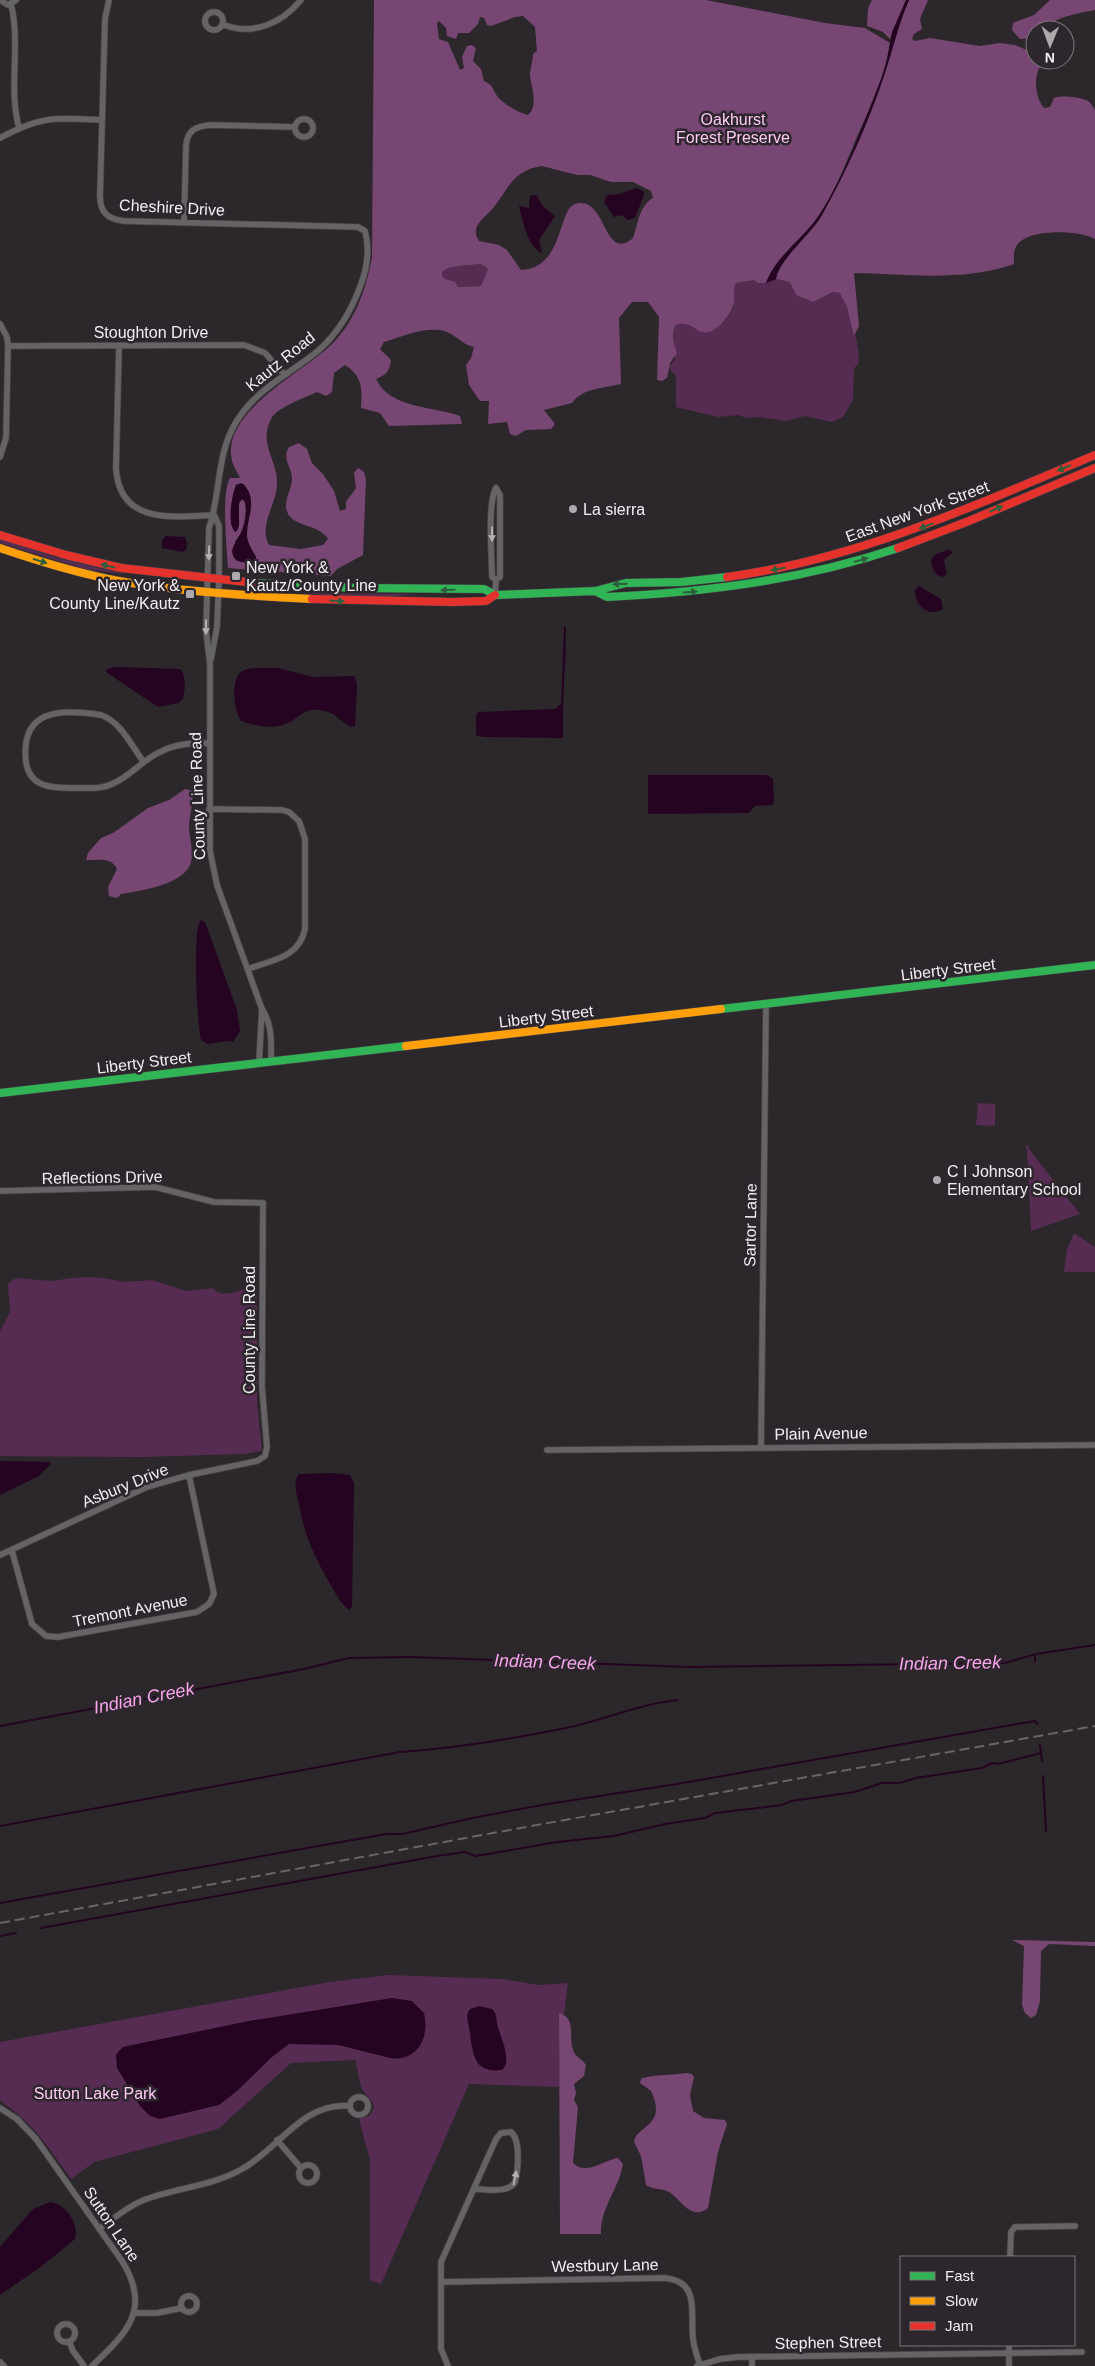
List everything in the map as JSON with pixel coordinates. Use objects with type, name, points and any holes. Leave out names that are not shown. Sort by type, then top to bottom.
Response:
[{"type":"main road","name":"East New York Street","points":[[0,535],[63,555],[107,566],[149,573],[208,579],[347,589],[484,589],[495,595],[595,591],[608,584],[682,582],[744,574],[844,554],[921,528],[1095,455]]},
{"type":"main road","name":"East New York Street","points":[[595,591],[607,597],[699,591],[777,580],[840,566],[938,534],[1095,468]]},
{"type":"main road","name":"East New York Street","points":[[0,548],[61,567],[110,579],[207,591],[310,599],[405,603],[486,601],[495,595]]},
{"type":"main road","name":"Liberty Street","points":[[0,1093],[1095,965]]},
{"type":"street","points":[[0,0],[5,4],[13,2],[15,25],[14,100],[19,128]]},
{"type":"street","name":"Cheshire Drive","points":[[109,0],[105,19],[100,203],[106,215],[124,221],[358,228],[365,231]]},
{"type":"street","points":[[222,24],[237,28],[264,26],[286,16],[302,0]]},
{"type":"street","points":[[0,138],[35,121],[49,119],[102,120]]},
{"type":"street","points":[[184,223],[186,146],[187,135],[191,131],[203,125],[295,127]]},
{"type":"street","name":"Kautz Road","points":[[207,591],[209,528],[214,516],[221,462],[228,437],[251,402],[284,374],[318,350],[334,334],[346,318],[364,276],[368,247],[365,231]]},
{"type":"street","points":[[0,324],[7,337],[8,346],[6,438],[0,456]]},
{"type":"street","name":"Stoughton Drive","points":[[8,346],[244,345],[265,353],[284,374]]},
{"type":"street","points":[[118,346],[116,469],[119,486],[124,495],[129,503],[148,514],[214,516]]},
{"type":"street","points":[[495,595],[496,580],[500,577],[500,496],[496,488],[492,496],[492,577],[496,580]]},
{"type":"street","name":"Kautz Road","points":[[214,516],[219,526],[218,592]]},
{"type":"street","name":"County Line Road","points":[[207,591],[206,631],[210,664]]},
{"type":"street","name":"County Line Road","points":[[218,592],[216,627],[210,664],[208,743],[210,851],[217,885],[262,1009],[267,1017],[270,1030],[271,1062]]},
{"type":"street","points":[[143,761],[118,726],[108,717],[101,715],[49,714],[36,721],[27,735],[27,768],[36,781],[48,787],[103,787],[117,782],[143,761],[170,747],[208,743]]},
{"type":"street","points":[[209,809],[282,810],[294,816],[304,832],[305,929],[301,943],[289,954],[248,969]]},
{"type":"street","name":"Sartor Lane","points":[[761,1448],[766,1003]]},
{"type":"street","name":"County Line Road","points":[[258,1063],[262,1009]]},
{"type":"street","name":"Reflections Drive","points":[[0,1191],[155,1187],[214,1202],[263,1203]]},
{"type":"street","name":"County Line Road","points":[[263,1203],[262,1387],[267,1447],[265,1456]]},
{"type":"street","name":"Plain Avenue","points":[[547,1450],[1095,1445]]},
{"type":"street","name":"Asbury Drive","points":[[0,1555],[132,1493],[189,1475],[257,1461],[265,1456]]},
{"type":"street","name":"Tremont Avenue","points":[[12,1551],[32,1624],[46,1636],[58,1638],[197,1612],[209,1604],[214,1594],[189,1475]]},
{"type":"street","points":[[99,2228],[145,2199],[225,2176],[242,2169],[312,2112],[338,2105],[350,2106]]},
{"type":"street","name":"Sutton Lane","points":[[0,2108],[18,2119],[36,2139],[130,2275],[134,2289],[135,2313]]},
{"type":"street","points":[[448,2366],[441,2349],[443,2256],[496,2139],[501,2133],[511,2132],[514,2135],[516,2144],[516,2182],[513,2186],[504,2189],[474,2189]]},
{"type":"street","points":[[277,2140],[301,2168]]},
{"type":"street","points":[[1010,2256],[1011,2232],[1013,2228],[1075,2226]]},
{"type":"street","name":"Westbury Lane","points":[[441,2282],[664,2278],[676,2280],[686,2287],[692,2297],[694,2346],[699,2366]]},
{"type":"street","points":[[92,2366],[119,2341],[135,2313],[157,2313],[182,2308]]},
{"type":"street","points":[[69,2341],[73,2351],[84,2366]]},
{"type":"street","points":[[1009,2346],[1009,2366]]},
{"type":"street","name":"Stephen Street","points":[[699,2366],[720,2359],[752,2357],[1082,2352]]},
{"type":"street","points":[[752,2357],[752,2366]]},
{"type":"street","points":[[0,2362],[4,2366]]},
{"type":"green space","name":"Oakhurst Forest Preserve","points":[[374,0],[706,0],[825,23],[865,28],[890,43],[885,68],[872,104],[839,179],[817,218],[782,257],[766,283],[758,283],[754,280],[736,283],[732,308],[727,317],[716,328],[710,332],[705,332],[682,324],[675,328],[673,337],[677,353],[670,363],[667,378],[662,381],[657,380],[659,317],[648,302],[632,302],[619,318],[621,384],[588,391],[572,403],[544,410],[555,424],[551,429],[526,430],[516,436],[510,434],[507,422],[488,424],[489,401],[480,401],[469,385],[466,365],[471,358],[474,347],[447,332],[439,330],[415,332],[384,342],[380,349],[391,360],[387,372],[376,379],[383,389],[391,396],[413,405],[460,416],[462,424],[389,426],[380,413],[361,408],[360,384],[355,374],[345,365],[334,373],[332,392],[326,396],[317,392],[285,407],[271,419],[268,428],[267,444],[275,467],[277,483],[267,522],[266,537],[269,545],[301,549],[323,545],[328,539],[318,530],[298,523],[289,515],[286,508],[292,476],[286,456],[289,447],[299,443],[307,449],[312,463],[323,474],[334,491],[340,511],[346,509],[346,502],[356,488],[354,473],[358,468],[364,472],[366,479],[363,555],[337,569],[331,576],[228,568],[225,521],[226,496],[230,478],[240,478],[233,464],[231,445],[238,428],[250,411],[266,395],[320,354],[341,334],[359,303],[367,281],[372,257]],"holes":[[[523,16],[535,27],[537,51],[533,54],[530,75],[534,102],[528,115],[515,110],[504,102],[497,96],[491,85],[484,81],[481,69],[473,61],[476,48],[472,45],[467,46],[462,57],[464,68],[460,70],[448,42],[439,39],[437,23],[439,21],[446,28],[447,36],[456,39],[458,33],[469,33],[478,24],[480,17],[484,18],[487,25],[491,26]],[[542,166],[577,175],[590,175],[611,182],[633,182],[651,191],[653,198],[648,201],[642,210],[633,238],[623,244],[616,242],[610,236],[600,217],[593,209],[585,204],[575,204],[565,216],[558,238],[545,260],[535,267],[521,270],[507,250],[499,245],[479,241],[476,231],[479,222],[494,207],[513,180],[518,175]],[[481,264],[488,269],[481,286],[458,287],[455,282],[442,276],[442,272],[448,268]],[[244,484],[250,499],[251,510],[247,527],[247,538],[256,557],[254,564],[241,562],[235,541],[245,521],[246,509],[243,499],[239,503],[239,527],[231,525],[233,495],[236,485]]]},
{"type":"green space","points":[[872,0],[906,0],[890,39],[883,32],[867,26],[868,8]]},
{"type":"green space","points":[[909,0],[928,0],[920,19],[922,29],[914,34],[912,39],[915,41],[930,38],[980,46],[1000,43],[1015,45],[1025,49],[1025,70],[1038,70],[1036,87],[1044,108],[1050,107],[1054,98],[1061,97],[1080,98],[1091,104],[1095,110],[1095,239],[1066,232],[1043,233],[1032,236],[1023,239],[1017,245],[1014,252],[1014,264],[995,270],[975,273],[935,276],[854,273],[859,326],[854,336],[847,307],[840,293],[833,292],[813,302],[796,295],[790,282],[776,279],[783,263],[813,228],[824,211],[851,157],[875,101],[899,25]]},
{"type":"green space","points":[[1050,0],[1095,0],[1095,10],[1058,20],[1025,20],[1025,39],[1020,39],[1012,30],[1013,23],[1034,15]]},
{"type":"green space","points":[[481,264],[488,269],[481,286],[458,287],[441,276],[442,272],[448,268]]},
{"type":"green space","points":[[776,279],[790,282],[796,295],[813,302],[834,292],[841,293],[854,328],[859,358],[858,365],[854,368],[853,400],[843,417],[832,422],[805,416],[786,421],[759,417],[746,418],[738,415],[718,417],[676,407],[676,377],[669,367],[675,359],[673,329],[681,323],[691,325],[702,332],[713,327],[724,321],[731,311],[734,299],[733,289],[736,283],[754,280],[765,282]]},
{"type":"green space","points":[[0,539],[58,558],[129,575],[84,569],[0,543]]},
{"type":"green space","points":[[300,593],[419,594],[371,598]]},
{"type":"green space","points":[[185,789],[193,791],[189,826],[192,851],[190,865],[178,878],[159,886],[121,894],[117,898],[109,896],[108,887],[117,869],[115,865],[108,861],[86,860],[88,853],[101,838],[113,833],[148,808],[169,800]]},
{"type":"green space","points":[[978,1103],[995,1104],[995,1126],[976,1125]]},
{"type":"green space","points":[[1028,1145],[1029,1149],[1080,1214],[1031,1231],[1027,1150],[1025,1146]]},
{"type":"green space","points":[[1074,1233],[1095,1247],[1095,1272],[1064,1272],[1067,1249]]},
{"type":"green space","points":[[81,1277],[104,1278],[125,1282],[152,1280],[186,1291],[213,1288],[223,1294],[257,1287],[257,1402],[262,1451],[242,1454],[142,1457],[0,1456],[0,1331],[10,1312],[8,1284],[18,1278],[50,1281]]},
{"type":"green space","points":[[1012,1940],[1095,1942],[1095,1946],[1049,1944],[1041,1951],[1040,2001],[1036,2015],[1031,2018],[1025,2013],[1022,2005],[1024,1946]]},
{"type":"green space","name":"Sutton Lake Park","points":[[388,1975],[501,1979],[539,1985],[568,1983],[564,2015],[559,2014],[559,2087],[469,2084],[381,2284],[370,2280],[370,2160],[359,2119],[369,2116],[374,2105],[362,2089],[355,2060],[291,2063],[218,2129],[94,2162],[71,2179],[48,2146],[22,2117],[0,2101],[0,2042],[330,1982]]},
{"type":"green space","points":[[559,2013],[569,2020],[575,2054],[586,2065],[584,2076],[574,2084],[576,2093],[574,2100],[578,2107],[573,2163],[578,2167],[589,2168],[618,2158],[623,2164],[618,2182],[603,2216],[601,2234],[560,2234]]},
{"type":"green space","points":[[686,2073],[692,2074],[694,2077],[690,2095],[693,2111],[704,2118],[725,2120],[727,2124],[718,2152],[708,2208],[696,2212],[691,2211],[669,2192],[646,2185],[641,2156],[634,2142],[636,2136],[650,2124],[656,2112],[651,2091],[640,2083],[641,2079]]},
{"type":"shaded area","points":[[906,0],[909,0],[878,94],[840,181],[822,215],[789,255],[778,272],[776,279],[766,283],[770,273],[783,256],[818,217],[837,184],[882,77],[892,32]]},
{"type":"shaded area","points":[[637,188],[643,191],[644,195],[635,218],[628,220],[622,215],[614,217],[604,202],[607,195],[619,194]]},
{"type":"shaded area","points":[[536,195],[543,206],[555,216],[539,240],[542,253],[537,250],[529,239],[519,206],[529,208],[530,196]]},
{"type":"shaded area","points":[[241,483],[250,494],[251,508],[247,538],[256,557],[255,564],[237,561],[232,554],[233,547],[244,526],[246,509],[245,501],[241,499],[239,503],[239,524],[236,532],[231,521],[232,501],[236,485]]},
{"type":"shaded area","points":[[166,536],[185,537],[187,543],[186,550],[182,552],[162,548],[162,540]]},
{"type":"shaded area","points":[[951,550],[952,553],[944,560],[947,574],[943,577],[937,575],[934,571],[931,560],[936,554]]},
{"type":"shaded area","points":[[919,586],[941,599],[943,609],[933,612],[923,608],[915,595],[915,590]]},
{"type":"shaded area","points":[[564,626],[566,627],[563,738],[483,737],[476,735],[476,714],[479,712],[555,709],[561,704]]},
{"type":"shaded area","points":[[116,667],[180,669],[185,679],[183,699],[178,703],[158,707],[106,672],[107,669]]},
{"type":"shaded area","points":[[253,668],[278,668],[313,677],[354,676],[357,684],[355,726],[351,727],[331,713],[319,710],[307,711],[283,725],[272,727],[241,721],[234,698],[235,684],[239,674]]},
{"type":"shaded area","points":[[648,775],[767,775],[773,779],[774,802],[772,805],[755,806],[749,813],[648,814]]},
{"type":"shaded area","points":[[201,920],[205,922],[237,1010],[240,1031],[233,1042],[208,1044],[201,1040],[196,958],[198,927]]},
{"type":"shaded area","points":[[0,1461],[50,1462],[51,1464],[39,1476],[0,1495]]},
{"type":"shaded area","points":[[332,1473],[350,1475],[354,1483],[352,1607],[349,1610],[338,1597],[314,1553],[304,1526],[296,1489],[296,1481],[299,1474]]},
{"type":"shaded area","points":[[392,1998],[412,2001],[424,2013],[425,2031],[423,2039],[414,2052],[408,2056],[390,2058],[338,2045],[289,2044],[219,2105],[160,2119],[150,2116],[140,2106],[117,2068],[116,2055],[123,2047],[249,2021]]},
{"type":"shaded area","points":[[479,2006],[492,2009],[496,2014],[506,2055],[505,2066],[502,2070],[484,2068],[475,2059],[467,2015],[470,2009]]},
{"type":"shaded area","points":[[50,2202],[61,2206],[70,2215],[75,2227],[75,2239],[42,2266],[0,2295],[0,2247],[33,2209]]},
{"type":"waterway","name":"Indian Creek","points":[[0,1726],[304,1669],[349,1658],[410,1657],[689,1667],[1005,1663],[1036,1654],[1095,1645]]},
{"type":"waterway","name":"Indian Creek","points":[[1035,1654],[1035,1662]]},
{"type":"waterway","points":[[0,1826],[400,1752],[462,1746],[546,1732],[580,1725],[649,1705],[678,1700]]},
{"type":"waterway","points":[[0,1903],[386,1834],[402,1834],[477,1817],[548,1804],[677,1784],[1035,1721],[1037,1724]]},
{"type":"waterway","points":[[1040,1745],[1042,1761]]},
{"type":"waterway","points":[[41,1928],[437,1856],[465,1852],[476,1856],[557,1842],[614,1836],[665,1824],[705,1818],[715,1813],[782,1805],[791,1801],[855,1792],[882,1783],[899,1783],[916,1778],[982,1768],[992,1763],[998,1764],[1041,1753]]},
{"type":"waterway","points":[[1043,1776],[1046,1831]]},
{"type":"waterway","points":[[0,1936],[16,1933]]},
{"type":"railway","points":[[0,1923],[1095,1726]]},
{"type":"traffic: fast","points":[[595,591],[607,597],[681,592],[754,583],[827,568],[898,548]]},
{"type":"traffic: fast","points":[[256,583],[357,588],[484,589],[495,595],[595,591],[626,583],[681,582],[727,577]]},
{"type":"traffic: fast","points":[[721,1009],[1095,965]]},
{"type":"traffic: fast","points":[[0,1093],[406,1046]]},
{"type":"traffic: slow","points":[[0,548],[62,568],[125,582],[218,593],[312,599]]},
{"type":"traffic: slow","points":[[406,1046],[721,1009]]},
{"type":"traffic: jam","points":[[727,577],[775,569],[869,544],[960,511],[1095,455]]},
{"type":"traffic: jam","points":[[898,548],[969,521],[1095,468]]},
{"type":"traffic: jam","points":[[0,535],[66,555],[121,568],[256,583]]},
{"type":"traffic: jam","points":[[312,599],[453,602],[486,601],[495,595]]},
{"type":"place","name":"La sierra","points":[[573,509]]},
{"type":"place","name":"New York & Kautz/County Line","points":[[236,576]]},
{"type":"place","name":"New York & County Line/Kautz","points":[[190,594]]},
{"type":"place","name":"C I Johnson Elementary School","points":[[937,1180]]}]
